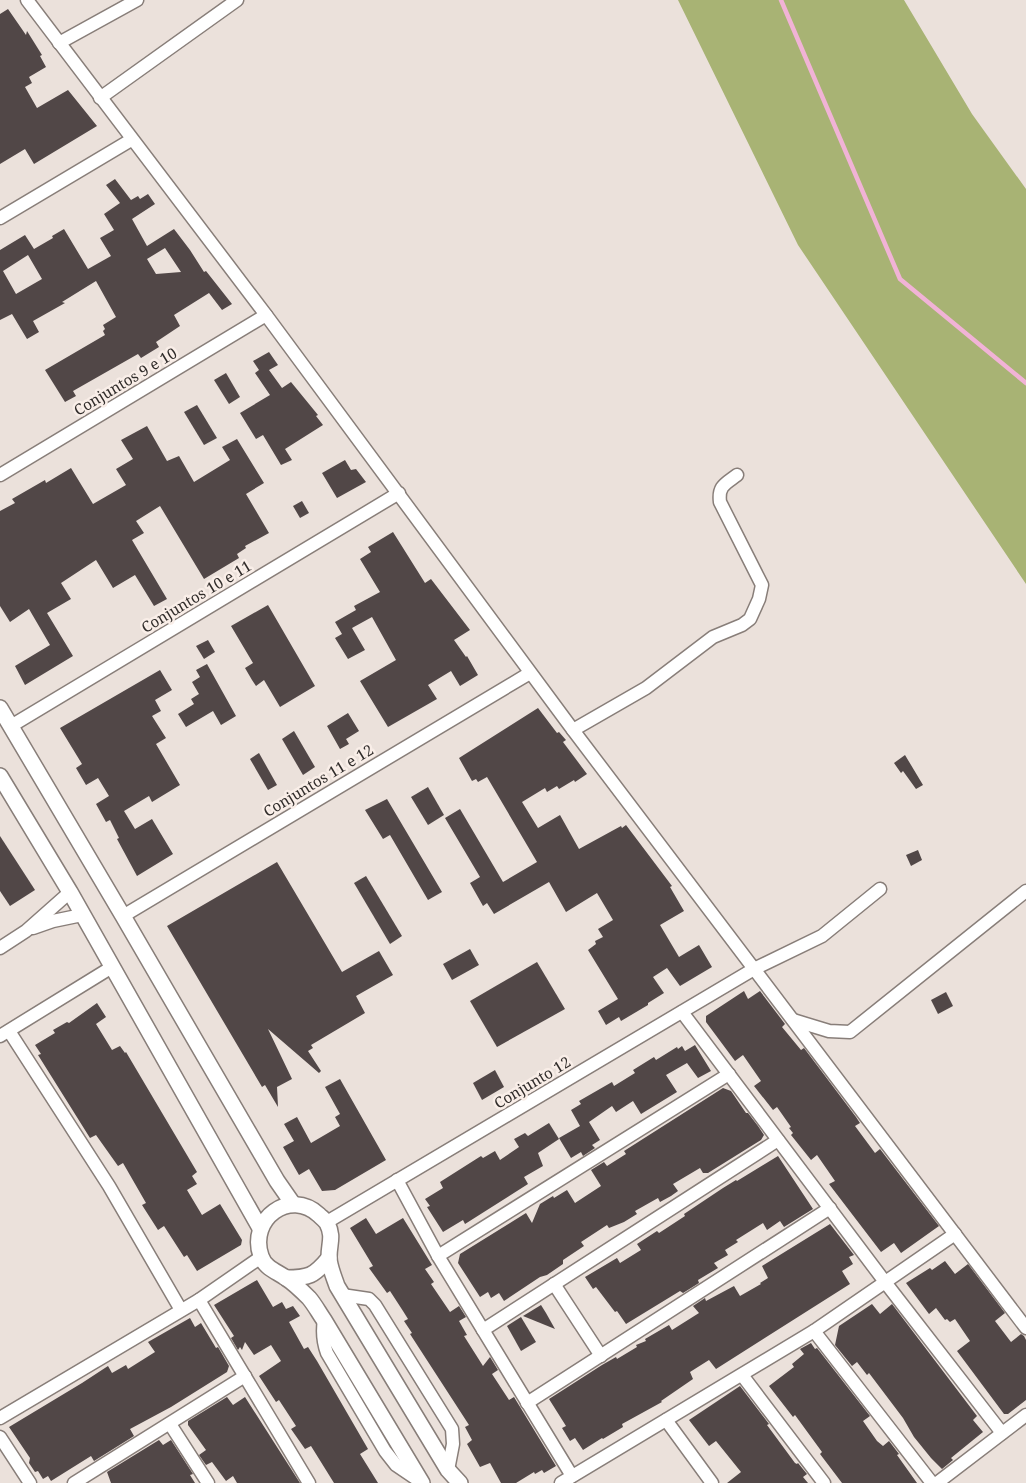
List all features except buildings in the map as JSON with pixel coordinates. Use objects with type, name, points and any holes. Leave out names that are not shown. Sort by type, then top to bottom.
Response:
[{"type":"street","points":[[26,0],[266,315],[530,673],[1026,1328]]},
{"type":"street","points":[[59,44],[137,0]]},
{"type":"street","points":[[100,98],[237,0]]},
{"type":"street","points":[[0,218],[132,140]]},
{"type":"street","name":"Conjuntos 9 e 10","points":[[0,474],[266,315]]},
{"type":"street","points":[[573,730],[646,688],[713,638],[742,625],[750,619],[759,599],[762,585],[720,502],[719,494],[722,486],[737,475]]},
{"type":"street","name":"Conjuntos 10 e 11","points":[[11,726],[399,493]]},
{"type":"street","name":"Conjuntos 11 e 12","points":[[123,916],[530,673]]},
{"type":"street","points":[[0,708],[277,1181],[293,1204]]},
{"type":"street","points":[[0,776],[70,892],[260,1228]]},
{"type":"street","name":"Conjunto 12","points":[[326,1222],[754,969],[822,936],[880,890]]},
{"type":"street","points":[[793,1020],[829,1031],[850,1032],[1026,891]]},
{"type":"street","points":[[0,948],[26,931],[70,892]]},
{"type":"street","points":[[26,931],[53,921],[82,915]]},
{"type":"street","points":[[112,967],[5,1033],[109,1186],[181,1310]]},
{"type":"street","points":[[682,1012],[885,1282],[1002,1433]]},
{"type":"street","points":[[438,1256],[728,1074]]},
{"type":"street","points":[[483,1330],[778,1140]]},
{"type":"street","points":[[397,1180],[438,1256],[527,1403],[567,1480],[814,1331],[955,1234]]},
{"type":"street","points":[[422,1483],[324,1320],[309,1299],[286,1278],[267,1266],[261,1257],[257,1243],[260,1228],[267,1216],[279,1208],[293,1204],[312,1209],[326,1222],[332,1240],[329,1258],[342,1296],[448,1470],[460,1483]]},
{"type":"street","points":[[527,1403],[830,1208]]},
{"type":"street","points":[[0,1418],[199,1300],[261,1257]]},
{"type":"street","points":[[286,1278],[303,1278],[318,1271],[329,1258]]},
{"type":"street","points":[[554,1284],[601,1356]]},
{"type":"street","points":[[342,1296],[369,1299],[375,1305],[452,1429],[453,1444],[448,1470]]},
{"type":"street","points":[[199,1300],[309,1483]]},
{"type":"street","points":[[814,1331],[932,1483]]},
{"type":"street","points":[[742,1374],[824,1483]]},
{"type":"street","points":[[74,1483],[245,1376]]},
{"type":"street","points":[[937,1483],[1026,1415]]},
{"type":"street","points":[[666,1420],[712,1483]]},
{"type":"street","points":[[170,1424],[208,1483]]},
{"type":"street","points":[[0,1437],[30,1483]]},
{"type":"green space","points":[[678,0],[904,0],[972,114],[1026,189],[1026,584],[798,245]]},
{"type":"waterway","points":[[781,0],[900,279],[1026,383]]}]
